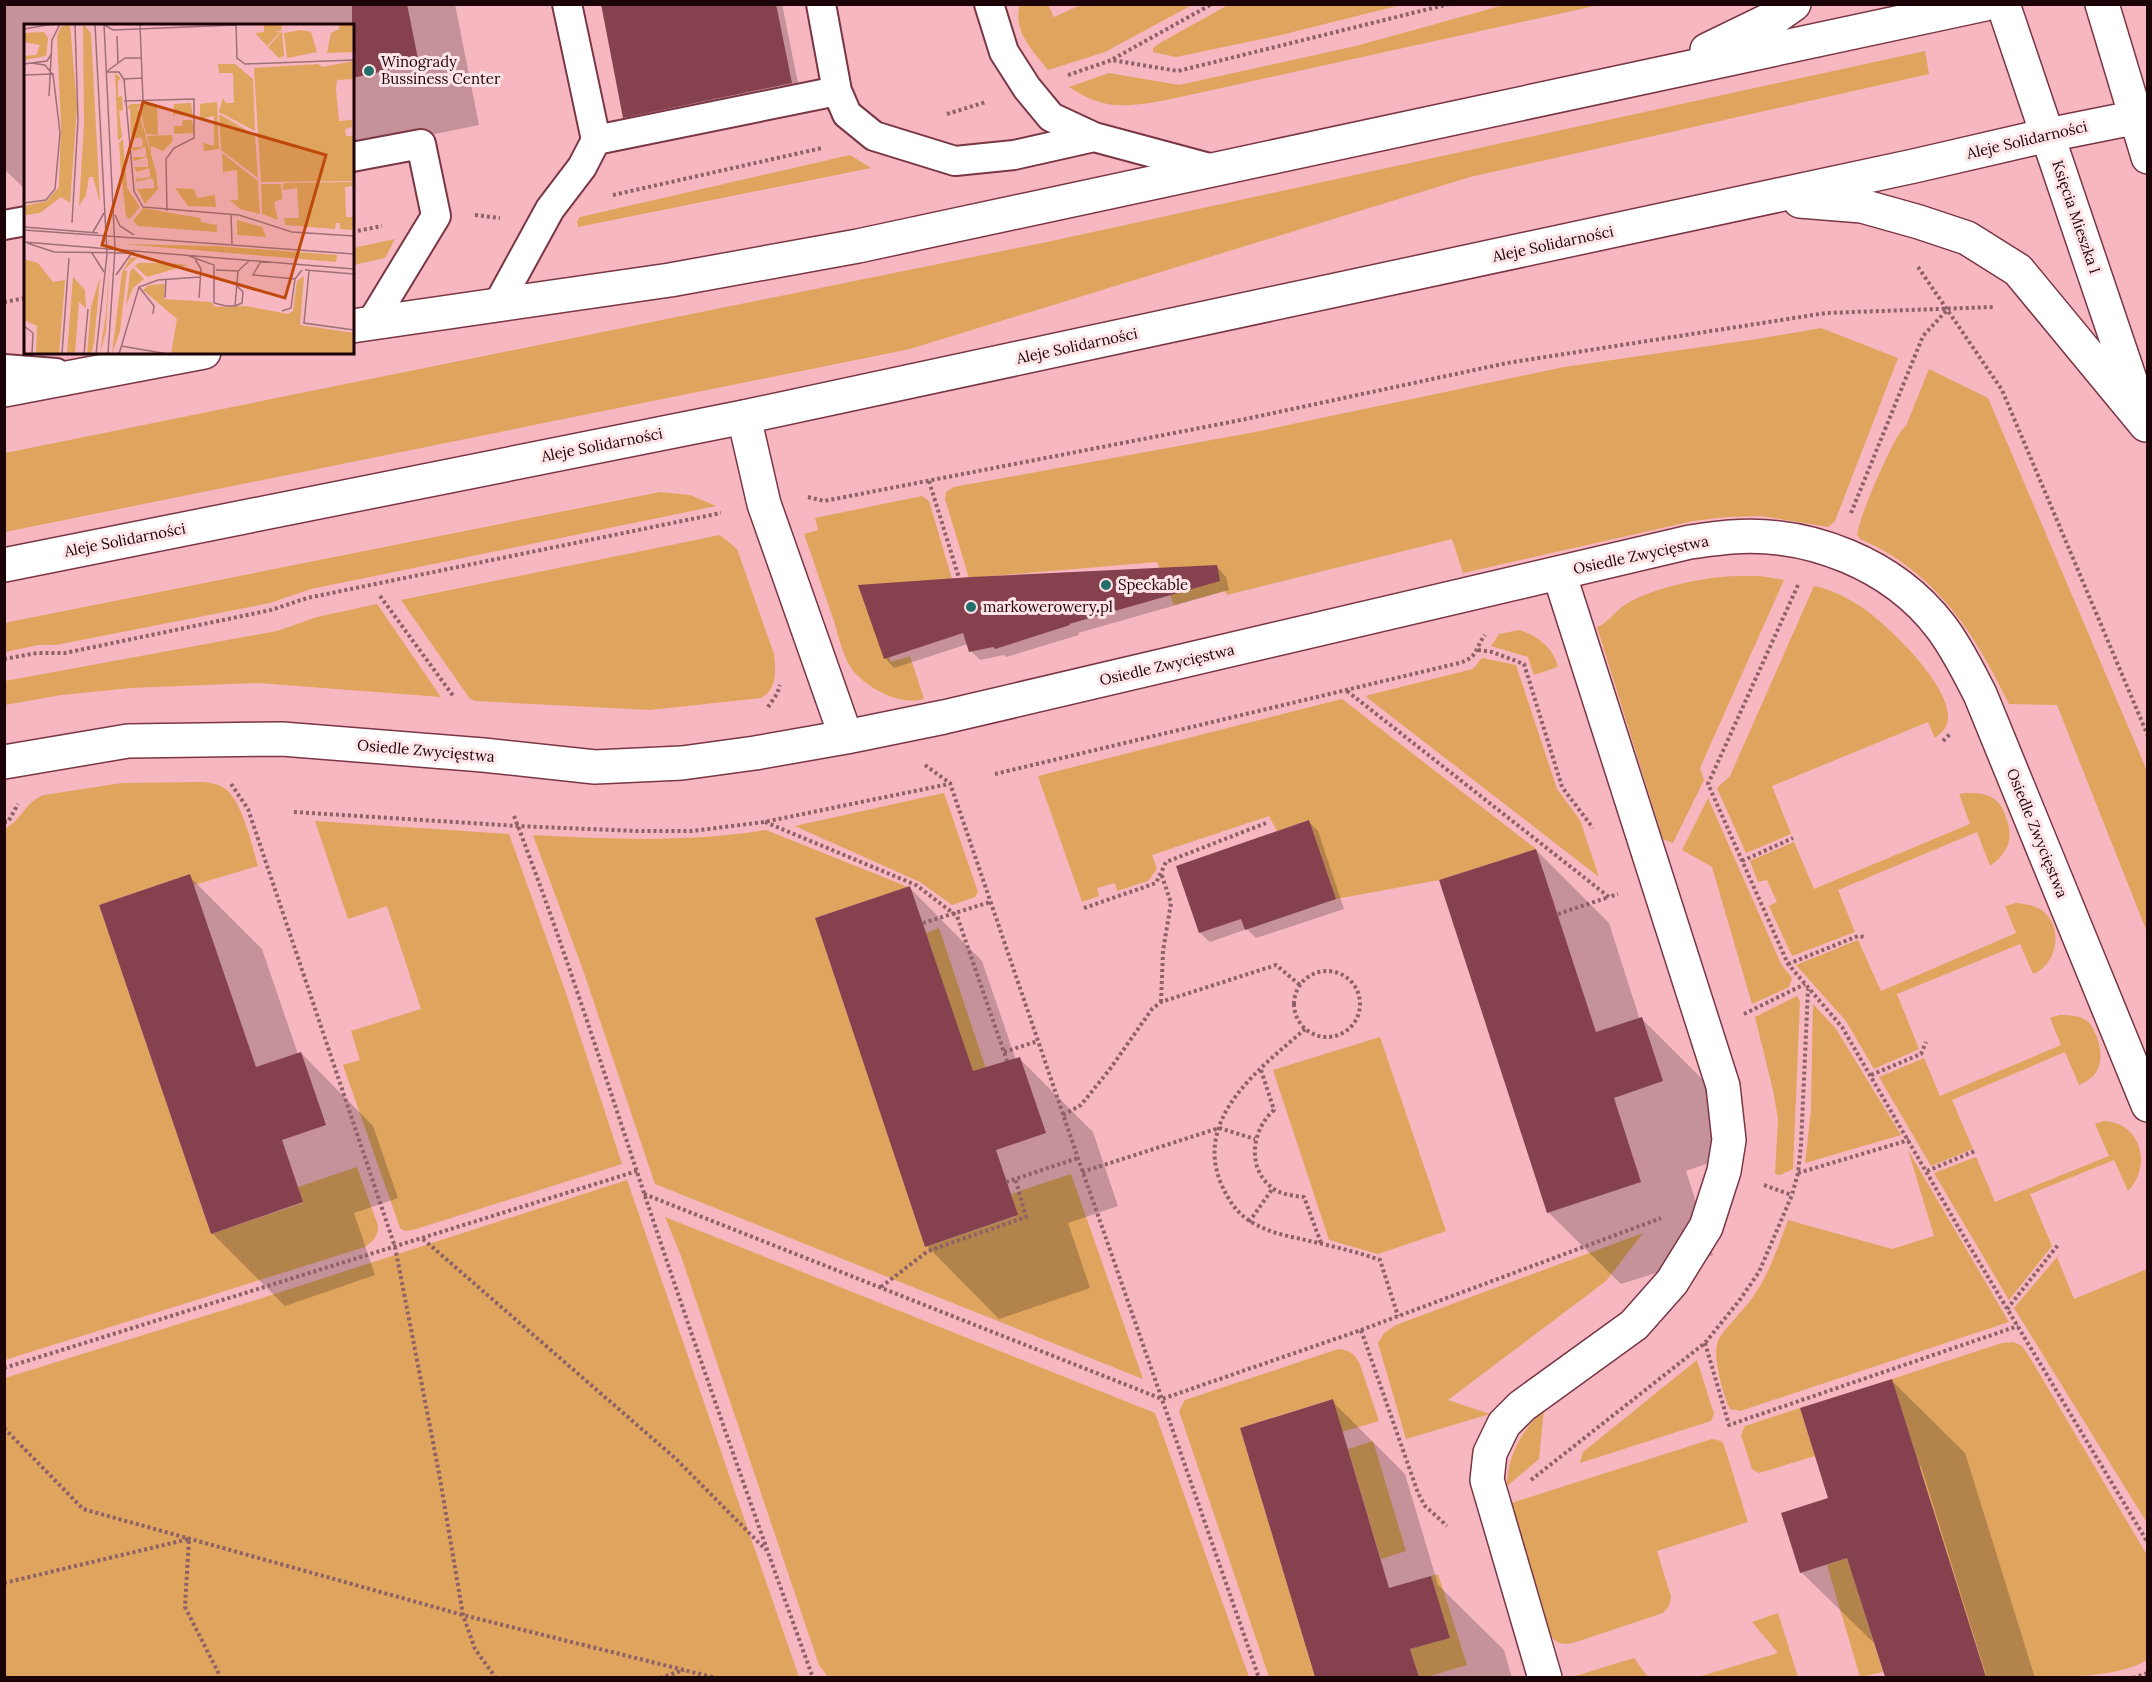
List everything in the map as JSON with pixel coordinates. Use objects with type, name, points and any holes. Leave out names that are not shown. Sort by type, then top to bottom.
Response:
[{"type":"street","points":[[1662,72],[1777,16],[1794,4]]},
{"type":"street","points":[[362,325],[670,280],[858,246],[1985,4]]},
{"type":"street","name":"Księcia Mieszka I","points":[[2003,4],[2147,427]]},
{"type":"street","points":[[2102,4],[2144,117],[2148,157]]},
{"type":"street","name":"Aleje Solidarności","points":[[4,565],[744,417],[1768,198],[2048,135],[2144,117]]},
{"type":"street","points":[[1768,198],[1862,206],[1967,238],[2018,270],[2147,427]]},
{"type":"street","points":[[4,390],[193,354]]},
{"type":"street","points":[[744,417],[764,504],[846,737]]},
{"type":"street","name":"Osiedle Zwycięstwa","points":[[4,762],[128,741],[282,739],[483,755],[595,767],[682,763],[755,753],[944,717],[1690,542],[1733,536],[1780,538],[1831,548],[1874,569],[1898,585],[1922,606],[1959,653],[1980,694],[2148,1105]]},
{"type":"street","points":[[1545,1677],[1487,1480],[1490,1453],[1504,1424],[1522,1406],[1634,1325],[1672,1282],[1706,1227],[1724,1171],[1729,1140],[1723,1086],[1559,573]]},
{"type":"lane","points":[[498,304],[550,209],[582,167],[596,140],[567,4]]},
{"type":"lane","points":[[820,4],[837,91],[847,114],[874,136],[955,161],[1014,155],[1094,137]]},
{"type":"lane","points":[[989,4],[1004,52],[1027,88],[1051,117],[1094,137],[1213,169]]},
{"type":"lane","points":[[596,140],[837,91]]},
{"type":"lane","points":[[354,157],[421,144],[436,216],[362,325]]},
{"type":"lane","points":[[4,225],[24,221]]},
{"type":"lane","points":[[4,369],[76,375]]},
{"type":"path","points":[[1063,77],[1112,60],[1212,4]]},
{"type":"path","points":[[1112,60],[1178,71],[1449,4]]},
{"type":"path","points":[[940,117],[993,99]]},
{"type":"path","points":[[1917,266],[2002,390],[2148,736]]},
{"type":"path","points":[[4,302],[24,298]]},
{"type":"path","points":[[4,659],[37,653],[65,653],[271,610],[307,597],[764,504],[805,496],[824,501],[1240,420],[1507,363],[1826,313],[1998,307]]},
{"type":"path","points":[[1849,518],[1923,336],[1948,310]]},
{"type":"path","points":[[929,481],[959,578]]},
{"type":"path","points":[[1799,584],[1708,784],[1788,964],[1842,1027],[2007,1309],[2148,1543]]},
{"type":"path","points":[[380,596],[454,697]]},
{"type":"path","points":[[995,774],[1470,660],[1487,633]]},
{"type":"path","points":[[1478,650],[1492,652],[1524,664],[1562,787],[1598,834]]},
{"type":"path","points":[[1347,690],[1609,897]]},
{"type":"path","points":[[294,812],[518,826],[662,831],[718,828],[764,822],[950,783],[1082,1172],[1259,1677]]},
{"type":"path","points":[[250,811],[395,1247],[439,1473],[463,1615],[475,1650],[496,1677]]},
{"type":"path","points":[[514,816],[576,985],[644,1194],[767,1551],[813,1677]]},
{"type":"path","points":[[764,822],[916,885],[954,914],[959,920],[1007,1061]]},
{"type":"path","points":[[1084,908],[1156,883],[1166,862],[1266,823]]},
{"type":"path","points":[[1742,861],[1793,838]]},
{"type":"path","points":[[1161,873],[1171,903],[1163,951],[1161,1002]]},
{"type":"path","points":[[1558,914],[1619,894]]},
{"type":"path","points":[[923,923],[990,902]]},
{"type":"path","points":[[1788,964],[1858,936],[1864,937]]},
{"type":"path","points":[[1063,1115],[1081,1105],[1110,1069],[1152,1009],[1161,1002],[1276,965],[1300,985]]},
{"type":"path","points":[[1321,972],[1337,973],[1351,981],[1360,1000],[1356,1020],[1343,1033],[1324,1037],[1305,1029],[1296,1016],[1294,1008],[1296,992],[1300,985],[1306,979],[1321,972]]},
{"type":"path","points":[[1704,1026],[1752,1011],[1805,984]]},
{"type":"path","points":[[1305,1029],[1233,1098],[1225,1110],[1215,1149],[1219,1177],[1234,1207],[1250,1222],[1281,1234],[1380,1260],[1398,1316]]},
{"type":"path","points":[[1004,1052],[1038,1041]]},
{"type":"path","points":[[1871,1075],[1921,1054],[1926,1042]]},
{"type":"path","points":[[1261,1070],[1275,1110],[1263,1122],[1255,1139],[1258,1169],[1273,1188],[1289,1196],[1304,1197],[1321,1244]]},
{"type":"path","points":[[1082,1172],[1219,1128],[1255,1139]]},
{"type":"path","points":[[1798,1173],[1909,1140]]},
{"type":"path","points":[[1927,1171],[1975,1151]]},
{"type":"path","points":[[1006,1182],[1078,1158]]},
{"type":"path","points":[[4,1368],[637,1171]]},
{"type":"path","points":[[881,1287],[928,1251],[1026,1216],[1014,1178]]},
{"type":"path","points":[[1250,1222],[1273,1188]]},
{"type":"path","points":[[644,1194],[1162,1399],[1361,1330],[1666,1216]]},
{"type":"path","points":[[422,1238],[675,1458],[767,1551]]},
{"type":"path","points":[[2007,1309],[2058,1245]]},
{"type":"path","points":[[1706,1342],[1729,1425],[2018,1326]]},
{"type":"path","points":[[1361,1330],[1418,1493],[1425,1506],[1447,1526]]},
{"type":"path","points":[[4,1428],[83,1509],[463,1615],[716,1677]]},
{"type":"path","points":[[4,1583],[189,1539]]},
{"type":"path","points":[[189,1539],[184,1607],[221,1677]]},
{"type":"path","points":[[660,1677],[684,1670]]},
{"type":"path","points":[[2133,1677],[2148,1673]]},
{"type":"shaded area","points":[[1020,4],[1048,5],[1054,17],[1081,5],[1192,5],[1105,52],[1048,70],[1030,48],[1021,32],[1018,14]]},
{"type":"shaded area","points":[[1228,5],[1401,5],[1277,36],[1176,57],[1153,52],[1153,48],[1160,43]]},
{"type":"shaded area","points":[[1504,5],[1599,5],[1162,101],[1136,105],[1114,105],[1093,100],[1069,87],[1109,73],[1179,85],[1356,46]]},
{"type":"shaded area","points":[[1925,51],[1929,74],[1470,177],[910,349],[5,532],[5,453],[1047,242]]},
{"type":"shaded area","points":[[850,155],[871,168],[578,227],[577,221],[580,217]]},
{"type":"shaded area","points":[[395,239],[385,258],[354,265],[354,248]]},
{"type":"shaded area","points":[[1821,328],[1898,358],[1835,521],[1828,527],[1761,516],[1693,521],[1463,573],[1452,539],[1227,595],[1225,591],[1174,605],[1157,562],[969,578],[945,499],[946,492],[954,487],[1255,432],[1564,367]]},
{"type":"shaded area","points":[[1929,369],[1988,398],[2147,771],[2147,932],[2057,705],[2009,704],[1982,652],[1949,606],[1910,568],[1860,539],[1858,535],[1860,521],[1879,474],[1894,443],[1906,426]]},
{"type":"shaded area","points":[[660,492],[690,495],[716,506],[311,589],[270,603],[56,645],[38,645],[5,652],[5,624],[9,622]]},
{"type":"shaded area","points":[[922,496],[929,501],[952,579],[865,587],[891,662],[910,656],[924,699],[915,701],[897,698],[878,691],[862,680],[848,662],[804,534],[818,530],[815,518]]},
{"type":"shaded area","points":[[720,535],[737,549],[774,654],[773,685],[761,698],[650,710],[476,701],[470,699],[401,600]]},
{"type":"shaded area","points":[[1734,576],[1760,576],[1784,580],[1700,768],[1704,780],[1673,843],[1663,839],[1597,627],[1605,623],[1626,604],[1650,593],[1693,581]]},
{"type":"shaded area","points":[[1814,586],[1838,594],[1860,606],[1901,642],[1931,676],[1942,694],[1947,710],[1947,724],[1935,738],[1928,722],[1772,786],[1791,834],[1746,853],[1717,788],[1730,776]]},
{"type":"shaded area","points":[[377,604],[441,697],[258,683],[131,688],[61,695],[5,705],[5,681],[277,631],[317,617]]},
{"type":"shaded area","points":[[1519,630],[1544,643],[1558,667],[1534,675],[1528,657],[1491,646],[1499,634]]},
{"type":"shaded area","points":[[1482,658],[1516,665],[1557,789],[1580,820],[1599,877],[1365,696],[1473,669]]},
{"type":"shaded area","points":[[1342,699],[1536,849],[1439,880],[1336,899],[1309,820],[1277,831],[1269,816],[1152,855],[1157,869],[1148,881],[1117,891],[1115,883],[1097,888],[1099,896],[1082,902],[1038,776]]},
{"type":"shaded area","points":[[204,782],[222,787],[233,797],[246,826],[258,866],[194,885],[190,874],[99,905],[211,1234],[303,1203],[298,1187],[357,1167],[378,1226],[376,1236],[365,1247],[5,1360],[4,829],[10,826],[32,802],[44,795],[122,783]]},
{"type":"shaded area","points":[[944,793],[978,892],[975,897],[952,905],[920,882],[795,826]]},
{"type":"shaded area","points":[[1959,794],[1990,796],[2004,811],[2009,837],[2006,849],[1997,860],[1990,866],[1977,832],[1838,890],[1855,932],[1792,956],[1769,906],[1777,902],[1767,880],[1758,882],[1750,861],[1794,842],[1814,889],[1970,824]]},
{"type":"shaded area","points":[[1708,798],[1781,964],[1792,978],[1789,987],[1752,1004],[1712,867],[1682,850]]},
{"type":"shaded area","points":[[315,821],[509,834],[566,993],[622,1164],[413,1230],[405,1231],[400,1228],[343,1065],[360,1060],[351,1031],[421,1009],[387,906],[348,919]]},
{"type":"shaded area","points":[[766,830],[908,887],[815,918],[925,1247],[1017,1216],[1011,1194],[1071,1174],[1143,1379],[655,1184],[583,970],[533,835],[620,839],[679,838]]},
{"type":"shaded area","points":[[2016,903],[2037,907],[2050,918],[2054,927],[2055,946],[2048,962],[2033,974],[2020,944],[1897,994],[1919,1049],[1874,1069],[1846,1021],[1796,965],[1858,940],[1881,991],[2016,933],[2005,906]]},
{"type":"shaded area","points":[[939,928],[986,1069],[973,1073],[926,933]]},
{"type":"shaded area","points":[[1797,996],[1800,1001],[1793,1169],[1780,1175],[1775,1174],[1778,1119],[1755,1017]]},
{"type":"shaded area","points":[[1813,1004],[1836,1029],[1901,1135],[1805,1163],[1811,1110]]},
{"type":"shaded area","points":[[2059,1015],[2080,1018],[2087,1021],[2093,1028],[2099,1045],[2100,1059],[2097,1071],[2092,1077],[2079,1085],[2065,1052],[1952,1100],[1973,1149],[1931,1166],[1879,1077],[1924,1058],[1940,1096],[2061,1045],[2050,1018]]},
{"type":"shaded area","points":[[1380,1037],[1446,1231],[1378,1254],[1329,1240],[1273,1070]]},
{"type":"shaded area","points":[[2103,1121],[2116,1123],[2127,1129],[2134,1137],[2141,1159],[2140,1170],[2135,1181],[2128,1191],[2114,1160],[2030,1194],[2052,1246],[2009,1300],[1934,1173],[1976,1157],[1995,1202],[2109,1156],[2095,1124]]},
{"type":"shaded area","points":[[1908,1150],[2009,1322],[1740,1411],[1730,1409],[1717,1365],[1718,1341],[1759,1288],[1773,1260],[1788,1220],[1892,1249],[1934,1236]]},
{"type":"shaded area","points":[[627,1180],[799,1677],[5,1677],[5,1378]]},
{"type":"shaded area","points":[[665,1217],[1155,1413],[1249,1677],[828,1677],[819,1665],[681,1256]]},
{"type":"shaded area","points":[[1643,1233],[1606,1281],[1448,1400],[1490,1414],[1406,1439],[1378,1343],[1384,1333],[1396,1325]]},
{"type":"shaded area","points":[[2057,1257],[2074,1299],[2147,1269],[2147,1523],[2014,1308]]},
{"type":"shaded area","points":[[2013,1342],[2022,1346],[2030,1358],[2147,1555],[2148,1659],[2133,1666],[2115,1672],[2070,1677],[1986,1677],[1892,1379],[2002,1343]]},
{"type":"shaded area","points":[[1338,1349],[1351,1352],[1359,1362],[1379,1421],[1342,1432],[1332,1399],[1240,1428],[1315,1677],[1269,1677],[1179,1411],[1185,1400]]},
{"type":"shaded area","points":[[1697,1360],[1714,1414],[1711,1421],[1580,1463],[1583,1452]]},
{"type":"shaded area","points":[[1800,1408],[1815,1456],[1759,1473],[1752,1469],[1741,1435],[1745,1426]]},
{"type":"shaded area","points":[[1544,1409],[1539,1459],[1507,1486],[1513,1454],[1529,1425]]},
{"type":"shaded area","points":[[1712,1439],[1721,1441],[1724,1445],[1748,1522],[1657,1551],[1671,1597],[1669,1606],[1663,1613],[1576,1642],[1563,1644],[1553,1639],[1548,1631],[1508,1504]]},
{"type":"shaded area","points":[[1373,1441],[1406,1551],[1381,1559],[1348,1449]]},
{"type":"shaded area","points":[[1847,1558],[1883,1672],[1860,1677],[1827,1565]]},
{"type":"shaded area","points":[[1438,1574],[1467,1665],[1427,1677],[1419,1677],[1410,1649],[1450,1638],[1431,1576]]},
{"type":"shaded area","points":[[1778,1613],[1798,1677],[1698,1677],[1778,1653],[1752,1622]]},
{"type":"shaded area","points":[[1634,1658],[1648,1677],[1572,1677]]},
{"type":"building","points":[[352,4],[407,4],[419,64],[354,78],[354,24],[352,24]]},
{"type":"building","points":[[601,4],[776,4],[792,83],[623,118]]},
{"type":"building","points":[[1217,565],[1220,581],[1069,624],[995,649],[993,647],[969,652],[963,633],[884,659],[858,585],[971,577]]},
{"type":"building","points":[[1309,820],[1336,899],[1245,930],[1241,919],[1199,933],[1176,866]]},
{"type":"building","points":[[1536,849],[1596,1032],[1642,1017],[1663,1081],[1614,1098],[1641,1182],[1547,1213],[1439,880]]},
{"type":"building","points":[[190,874],[256,1067],[301,1052],[326,1125],[282,1140],[303,1202],[211,1234],[99,905]]},
{"type":"building","points":[[910,886],[973,1071],[1020,1057],[1046,1133],[996,1150],[1018,1215],[925,1247],[815,918]]},
{"type":"building","points":[[1892,1379],[1986,1677],[1885,1677],[1847,1558],[1800,1573],[1781,1513],[1828,1498],[1800,1408]]},
{"type":"building","points":[[1333,1399],[1389,1588],[1431,1576],[1450,1638],[1410,1649],[1419,1677],[1315,1677],[1240,1428]]},
{"type":"place","name":"Winogrady Bussiness Center","points":[[369,71]]},
{"type":"place","name":"Speckable","points":[[1106,585]]},
{"type":"place","name":"markowerowery.pl","points":[[971,607]]}]
